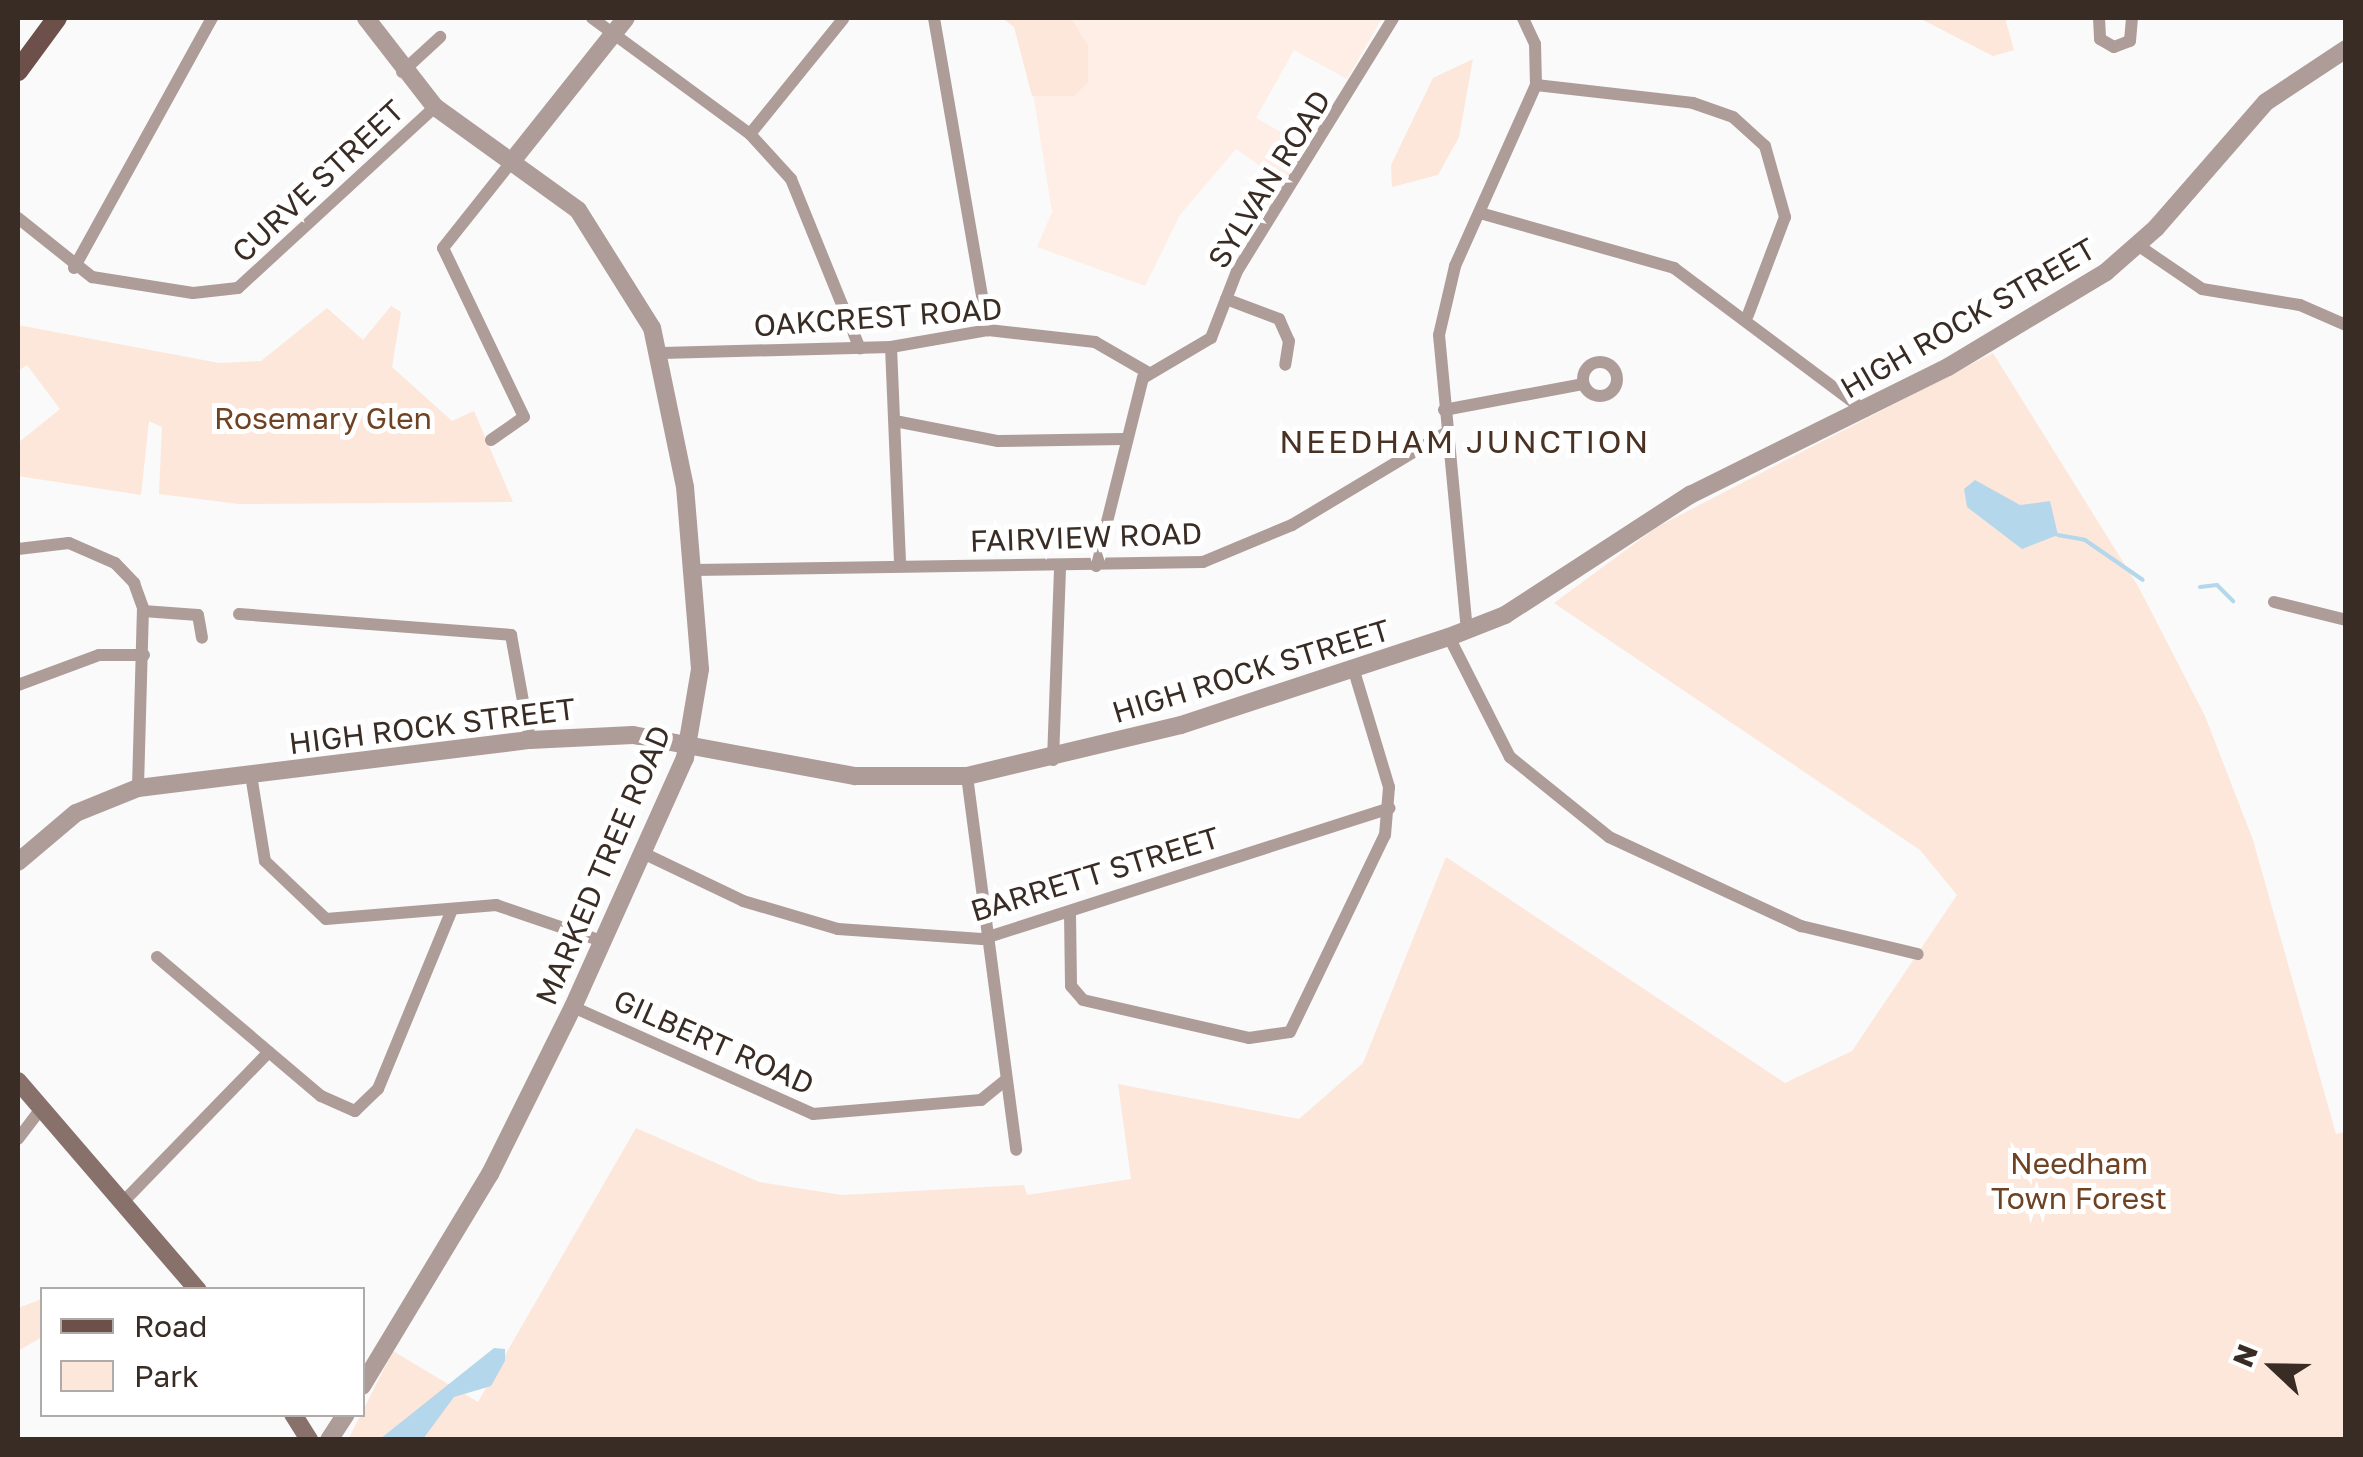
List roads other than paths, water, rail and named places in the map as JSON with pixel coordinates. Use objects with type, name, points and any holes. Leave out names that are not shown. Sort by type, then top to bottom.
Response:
[{"type":"main road","points":[[18,71],[57,18]]},
{"type":"main road","points":[[18,1080],[195,1287]]},
{"type":"main road","points":[[295,1417],[309,1440]]},
{"type":"street","points":[[74,268],[212,18]]},
{"type":"street","name":"MARKED TREE ROAD","points":[[365,1381],[490,1174],[573,1007],[690,746],[700,670],[693,570],[662,353],[578,210],[434,107],[402,72],[366,18]]},
{"type":"street","points":[[592,18],[610,35],[750,134],[791,180],[860,349]]},
{"type":"street","points":[[491,440],[524,417],[443,248],[626,18]]},
{"type":"street","points":[[934,18],[988,330]]},
{"type":"street","name":"SYLVAN ROAD","points":[[1148,372],[1202,348],[1226,300],[1393,18]]},
{"type":"street","points":[[1523,18],[1535,44],[1536,85],[1442,309],[1458,634],[1510,758],[1609,837],[1813,931],[1918,954]]},
{"type":"street","points":[[2099,18],[2100,39],[2114,47],[2130,40],[2132,18]]},
{"type":"street","points":[[750,134],[843,19]]},
{"type":"street","points":[[402,72],[440,38]]},
{"type":"street","name":"HIGH ROCK STREET","points":[[18,862],[76,812],[138,788],[530,740],[632,734],[855,776],[967,776],[1053,760],[1458,634],[1553,588],[1690,496],[1865,411],[2037,314],[2139,246],[2266,102],[2346,48]]},
{"type":"street","points":[[1536,85],[1692,102],[1754,134],[1778,166],[1785,210],[1748,315]]},
{"type":"street","name":"CURVE STREET","points":[[18,218],[74,268],[145,288],[238,288],[434,107]]},
{"type":"street","points":[[1480,213],[1654,260],[1748,315],[1865,411]]},
{"type":"street","points":[[2139,246],[2202,290],[2300,305],[2346,326]]},
{"type":"street","points":[[1226,300],[1282,323],[1285,365]]},
{"type":"street","name":"OAKCREST ROAD","points":[[662,353],[891,348],[988,330],[1095,342],[1148,372]]},
{"type":"street","points":[[891,348],[900,422],[900,566]]},
{"type":"street","points":[[1096,566],[1123,438],[1148,372]]},
{"type":"street","points":[[1444,410],[1583,384]]},
{"type":"street","points":[[900,422],[998,441],[1123,438]]},
{"type":"street","name":"FAIRVIEW ROAD","points":[[693,570],[1183,565],[1242,550],[1447,432]]},
{"type":"street","points":[[18,548],[69,543],[93,551],[134,583],[143,612],[144,655],[138,788]]},
{"type":"street","points":[[1053,760],[1060,566]]},
{"type":"street","points":[[2274,602],[2346,620]]},
{"type":"street","points":[[143,612],[198,615],[202,638]]},
{"type":"street","points":[[239,614],[511,635],[530,740]]},
{"type":"street","points":[[18,686],[99,655],[144,655]]},
{"type":"street","points":[[1070,913],[1071,986],[1083,1000],[1275,1040],[1303,1015],[1372,872],[1388,808],[1353,668]]},
{"type":"street","points":[[251,776],[265,861],[326,919],[518,908],[602,941]]},
{"type":"street","points":[[967,776],[982,939],[1016,1150]]},
{"type":"street","name":"BARRETT STREET","points":[[644,853],[743,901],[838,929],[982,939],[1388,808]]},
{"type":"street","points":[[157,956],[332,1102],[362,1110],[414,1013],[451,912]]},
{"type":"street","name":"GILBERT ROAD","points":[[573,1007],[814,1114],[981,1100],[1006,1080]]},
{"type":"street","points":[[123,1202],[269,1052]]},
{"type":"street","points":[[18,1139],[43,1106]]},
{"type":"street","points":[[330,1440],[344,1417]]},
{"type":"water","points":[[1975,480],[2020,505],[2050,501],[2058,535],[2022,549],[1967,507],[1964,489]]},
{"type":"water","points":[[494,1348],[505,1349],[505,1361],[491,1386],[454,1397],[423,1439],[380,1439]]},
{"type":"waterway","points":[[2058,535],[2085,540],[2143,580]]},
{"type":"waterway","points":[[2200,587],[2217,585],[2233,601]]},
{"type":"district","name":"NEEDHAM JUNCTION","points":[[1465,441]]},
{"type":"park label","name":"Rosemary Glen","points":[[323,418]]},
{"type":"park label","name":"Needham Town Forest","points":[[2079,1180]]}]
